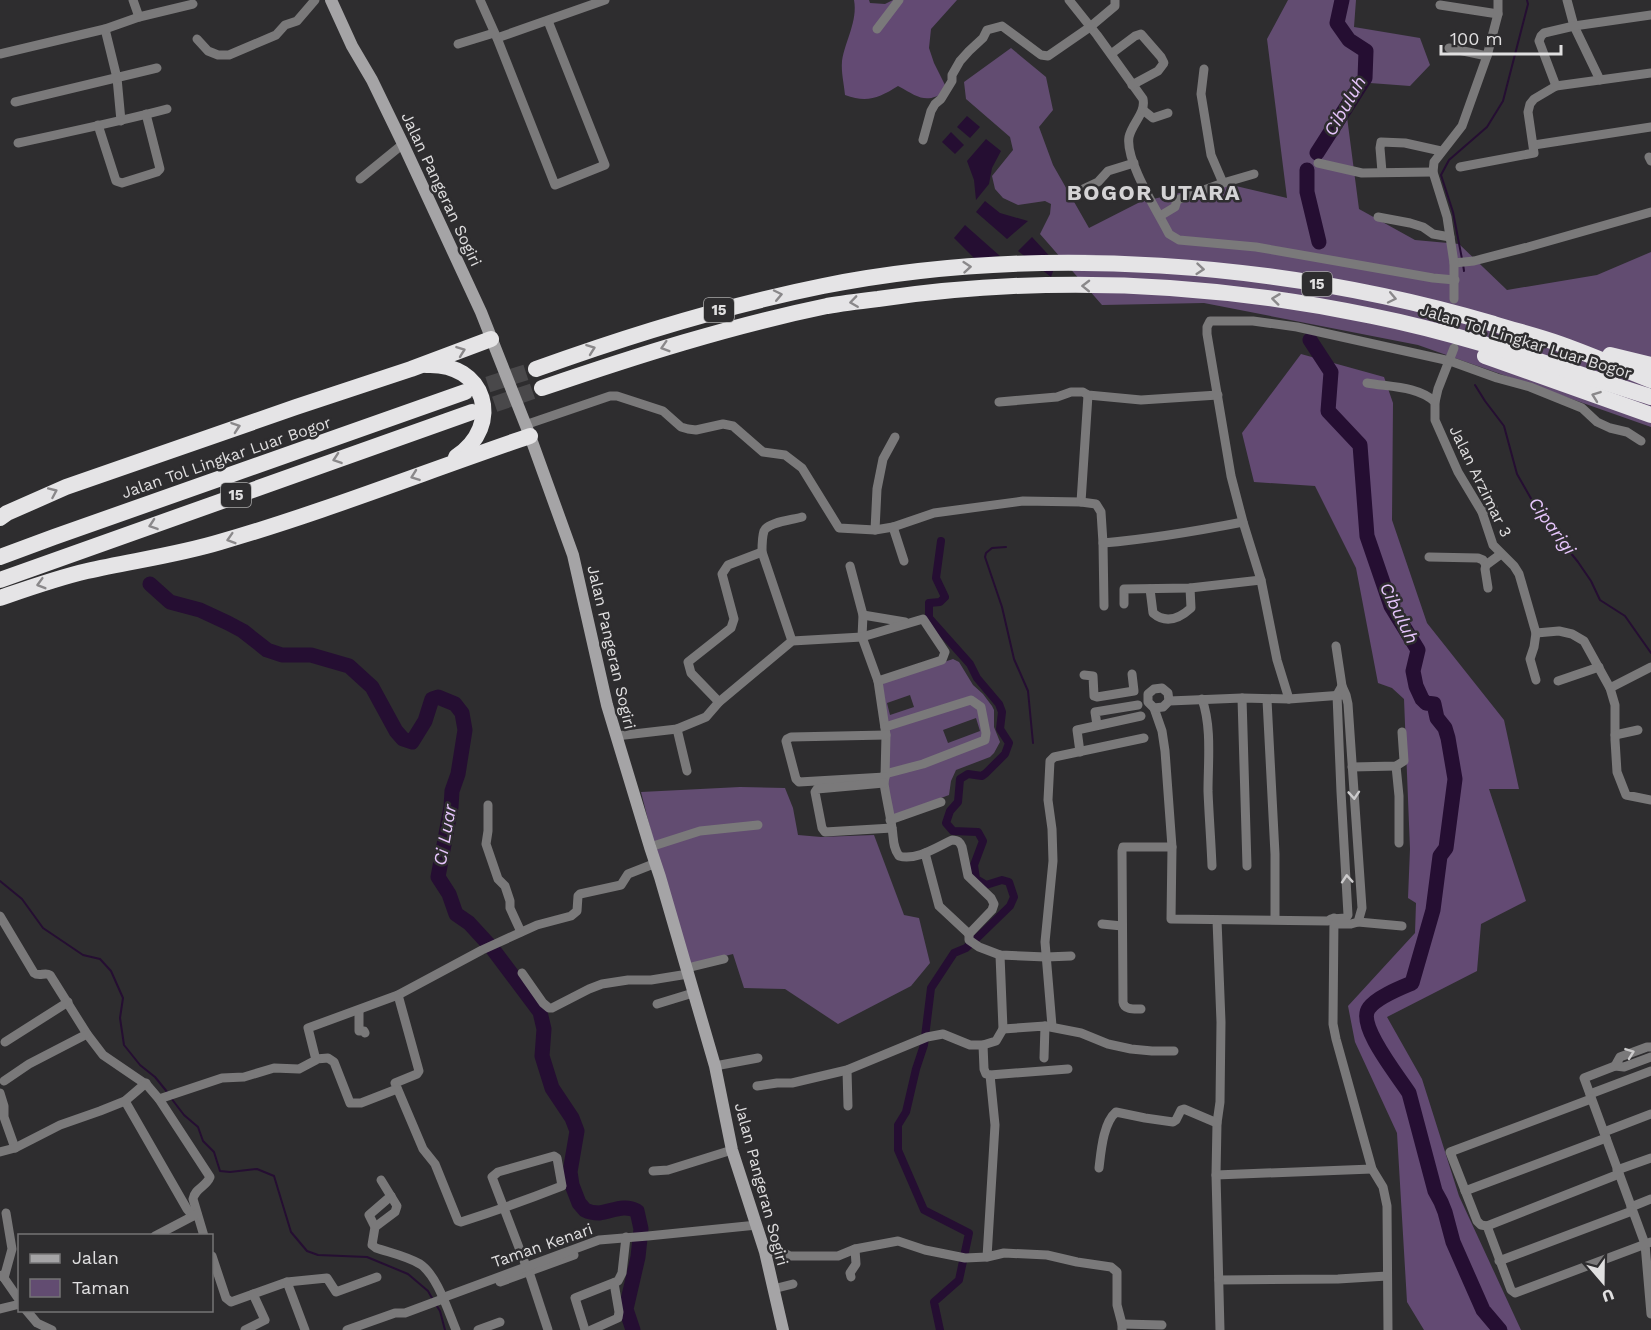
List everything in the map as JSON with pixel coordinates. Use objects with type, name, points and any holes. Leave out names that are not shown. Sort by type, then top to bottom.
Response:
[{"type":"highway","name":"Jalan Tol Lingkar Luar Bogor","points":[[536,369],[616,340],[685,319],[826,285],[909,273],[990,265],[1062,263],[1242,273],[1333,286],[1446,311],[1559,344],[1651,380]]},
{"type":"highway","name":"Jalan Tol Lingkar Luar Bogor","points":[[542,388],[688,340],[829,306],[912,294],[993,286],[1061,285],[1144,287],[1276,299],[1375,316],[1461,337],[1651,397]]},
{"type":"highway","points":[[1375,316],[1648,414]]},
{"type":"highway","points":[[0,518],[66,487],[492,339]]},
{"type":"highway","points":[[1559,344],[1651,365]]},
{"type":"highway","points":[[411,369],[428,365],[442,365],[455,369],[467,376],[477,387],[482,399],[482,427],[475,440],[465,451],[445,465]]},
{"type":"highway","name":"Jalan Tol Lingkar Luar Bogor","points":[[0,557],[465,392]]},
{"type":"highway","name":"15","points":[[0,580],[472,412]]},
{"type":"highway","points":[[0,598],[85,572],[218,543],[278,525],[445,465],[527,430]]},
{"type":"street","points":[[135,0],[139,17]]},
{"type":"street","points":[[197,39],[208,51],[218,56],[229,56],[276,35],[285,25],[297,21],[315,0]]},
{"type":"street","name":"Jalan Pangeran Sogiri","points":[[331,0],[403,144],[481,312],[573,555],[616,736],[656,863],[715,1066],[732,1150],[765,1252],[783,1330]]},
{"type":"street","points":[[480,0],[555,185],[605,165],[548,21]]},
{"type":"street","points":[[458,44],[548,21],[605,0]]},
{"type":"street","points":[[877,29],[899,0]]},
{"type":"street","points":[[1069,0],[1143,99],[1143,110],[1132,127],[1129,148],[1136,171],[1169,234],[1179,240],[1256,247],[1455,280]]},
{"type":"street","points":[[923,140],[931,111],[952,81],[952,75],[960,61],[983,38],[987,30],[1002,26],[1041,55],[1051,55],[1114,8],[1115,0]]},
{"type":"street","points":[[1454,299],[1456,262],[1447,217],[1432,172],[1434,162],[1441,151],[1462,126],[1488,56],[1498,14],[1498,0]]},
{"type":"street","points":[[1567,0],[1574,26],[1600,80]]},
{"type":"street","points":[[0,54],[105,29],[173,4],[193,4]]},
{"type":"street","points":[[1440,5],[1498,14]]},
{"type":"street","points":[[1557,86],[1539,41],[1544,33],[1574,26],[1651,15]]},
{"type":"street","points":[[105,29],[117,78],[121,121]]},
{"type":"street","points":[[1111,54],[1141,34],[1161,57],[1164,63],[1158,71],[1132,85]]},
{"type":"street","points":[[1449,48],[1488,56]]},
{"type":"street","points":[[15,102],[156,68]]},
{"type":"street","points":[[1204,69],[1201,94],[1211,154],[1222,183]]},
{"type":"street","points":[[1460,167],[1534,153],[1528,112],[1530,104],[1534,99],[1557,86],[1651,73]]},
{"type":"street","points":[[18,143],[167,109]]},
{"type":"street","points":[[1143,110],[1153,118],[1168,113]]},
{"type":"street","points":[[98,125],[116,181],[122,183],[160,169],[146,114]]},
{"type":"street","points":[[1534,145],[1651,127]]},
{"type":"street","points":[[1382,172],[1381,142],[1405,143],[1441,151]]},
{"type":"street","points":[[360,178],[403,144]]},
{"type":"street","points":[[1081,190],[1098,182],[1108,171],[1134,163]]},
{"type":"street","points":[[1318,163],[1362,174],[1432,172]]},
{"type":"street","points":[[1160,216],[1175,207],[1177,200],[1254,174]]},
{"type":"street","points":[[1456,262],[1474,261],[1651,212]]},
{"type":"street","points":[[1378,217],[1423,227],[1433,234],[1450,237]]},
{"type":"street","points":[[1289,699],[1277,660],[1261,580],[1232,476],[1207,330],[1210,321],[1252,321],[1297,327],[1450,360],[1497,378],[1530,387],[1582,408],[1597,422],[1627,432],[1641,441]]},
{"type":"street","name":"Jalan Arzimar 3","points":[[1454,348],[1438,389],[1435,420],[1458,472],[1482,512],[1493,545],[1520,574],[1536,633]]},
{"type":"street","points":[[1367,383],[1409,389],[1426,394],[1435,402]]},
{"type":"street","points":[[999,402],[1056,397],[1071,392],[1141,400],[1218,395]]},
{"type":"street","points":[[1081,502],[1088,395]]},
{"type":"street","points":[[527,430],[610,396],[617,396],[663,411],[681,427],[688,429],[696,430],[723,424],[733,426],[764,452],[785,455],[802,468],[839,528],[875,530],[893,527],[934,513],[1023,501],[1096,504],[1101,512],[1104,606]]},
{"type":"street","points":[[875,530],[877,489],[883,459],[895,437]]},
{"type":"street","points":[[1482,512],[1494,507]]},
{"type":"street","points":[[792,641],[762,552],[764,531],[769,525],[802,517]]},
{"type":"street","points":[[1103,543],[1160,537],[1243,522]]},
{"type":"street","points":[[893,527],[904,561]]},
{"type":"street","points":[[719,702],[691,673],[688,662],[731,628],[734,619],[722,574],[728,565],[762,552]]},
{"type":"street","points":[[1486,565],[1501,554]]},
{"type":"street","points":[[1429,557],[1483,560],[1486,565],[1488,588]]},
{"type":"street","points":[[850,566],[863,615],[862,637],[878,681],[885,731],[885,778],[892,840],[898,856],[907,858],[952,840],[959,841],[968,876],[994,904],[992,910],[969,937]]},
{"type":"street","points":[[1124,604],[1124,589],[1190,588],[1261,580]]},
{"type":"street","points":[[1150,589],[1153,613],[1166,619],[1181,617],[1191,608],[1190,588]]},
{"type":"street","points":[[863,615],[908,623]]},
{"type":"street","points":[[616,736],[677,729],[706,717],[719,702],[792,641],[862,637],[923,619],[945,652],[945,656],[942,660],[878,681]]},
{"type":"street","points":[[1536,680],[1530,659],[1536,633],[1559,631],[1572,634],[1584,641],[1610,688],[1615,705],[1611,739],[1617,771],[1626,795],[1651,800]]},
{"type":"street","points":[[1336,646],[1352,767],[1362,908],[1358,922]]},
{"type":"street","points":[[1558,681],[1599,667]]},
{"type":"street","points":[[1610,688],[1651,667]]},
{"type":"street","points":[[1084,675],[1093,676],[1094,696],[1100,696],[1134,691],[1132,674]]},
{"type":"street","points":[[1169,701],[1165,690],[1158,687],[1150,691],[1148,702],[1154,708],[1162,731],[1172,847],[1171,919],[1275,919],[1402,926]]},
{"type":"street","points":[[1154,708],[1163,708],[1169,701],[1289,699],[1342,692]]},
{"type":"street","points":[[1332,921],[1346,918],[1348,915],[1341,792],[1342,692]]},
{"type":"street","points":[[1100,696],[1104,710]]},
{"type":"street","points":[[1242,698],[1247,866]]},
{"type":"street","points":[[1202,699],[1205,707],[1209,752],[1208,792],[1212,866]]},
{"type":"street","points":[[885,778],[799,782],[796,779],[786,739],[885,731],[971,700],[981,706],[986,733],[985,740],[885,778],[817,789],[816,792],[822,828],[825,832],[891,824],[941,802]]},
{"type":"street","points":[[1267,700],[1275,854],[1275,919]]},
{"type":"street","points":[[1097,725],[1095,712],[1138,705]]},
{"type":"street","points":[[1080,752],[1077,730],[1140,717]]},
{"type":"street","points":[[677,729],[687,771]]},
{"type":"street","points":[[1611,739],[1638,730]]},
{"type":"street","points":[[1352,767],[1396,766],[1404,761],[1402,732]]},
{"type":"street","points":[[1044,1058],[1048,1026],[1045,942],[1053,861],[1048,800],[1050,761],[1054,757],[1144,738]]},
{"type":"street","points":[[1396,766],[1399,796],[1399,843]]},
{"type":"street","points":[[488,805],[486,844],[498,879],[505,886],[510,908],[521,932]]},
{"type":"street","points":[[650,847],[700,831],[758,825]]},
{"type":"street","points":[[1141,1009],[1124,1006],[1122,851],[1124,847],[1172,847]]},
{"type":"street","points":[[925,852],[939,906],[979,947],[1000,955],[1071,956]]},
{"type":"street","points":[[316,1059],[308,1029],[398,995],[482,950],[537,925],[571,916],[577,911],[580,894],[621,885],[628,874],[656,863]]},
{"type":"street","points":[[0,916],[34,973],[50,975],[103,1055],[166,1096],[210,1177],[205,1185],[197,1190],[193,1199],[195,1215],[203,1234]]},
{"type":"street","points":[[1217,920],[1221,1022],[1216,1175],[1220,1330]]},
{"type":"street","points":[[1332,921],[1333,1024],[1339,1054],[1372,1169],[1386,1196],[1388,1330]]},
{"type":"street","points":[[1102,924],[1122,926]]},
{"type":"street","points":[[757,1086],[792,1083],[847,1070],[924,1039],[943,1034],[970,1045],[983,1045],[996,1041],[1003,1029],[1000,955]]},
{"type":"street","points":[[522,973],[543,1004],[552,1008],[602,984],[628,980],[654,980],[724,959]]},
{"type":"street","points":[[657,1004],[693,993]]},
{"type":"street","points":[[398,995],[419,1071],[417,1074],[394,1083],[423,1149],[435,1164],[458,1221],[504,1208],[562,1186],[556,1156],[498,1172],[492,1177],[504,1208],[527,1269],[548,1330]]},
{"type":"street","points":[[5,1042],[68,1002]]},
{"type":"street","points":[[359,1010],[359,1031],[365,1033]]},
{"type":"street","points":[[1003,1029],[1048,1026],[1081,1033],[1108,1044],[1131,1049],[1174,1051]]},
{"type":"street","points":[[4,1081],[29,1064],[87,1034]]},
{"type":"street","points":[[983,1045],[986,1074],[1068,1069]]},
{"type":"street","points":[[1615,1066],[1620,1057],[1651,1047]]},
{"type":"street","points":[[1651,1057],[1624,1067],[1615,1066],[1584,1078],[1632,1209],[1648,1243],[1651,1314]]},
{"type":"street","points":[[166,1096],[222,1078],[244,1077],[274,1068],[299,1069],[316,1059],[328,1058],[334,1062],[350,1103],[361,1103],[397,1089]]},
{"type":"street","points":[[715,1066],[758,1058]]},
{"type":"street","points":[[847,1070],[848,1106]]},
{"type":"street","points":[[1651,1071],[1450,1152],[1477,1221],[1487,1226],[1651,1158]]},
{"type":"street","points":[[987,1257],[995,1125],[990,1075]]},
{"type":"street","points":[[0,1152],[15,1148],[60,1125],[125,1101],[146,1083]]},
{"type":"street","points":[[0,1093],[4,1106],[4,1117],[15,1148]]},
{"type":"street","points":[[125,1101],[187,1209],[195,1215]]},
{"type":"street","points":[[1099,1168],[1102,1144],[1112,1114],[1116,1112],[1173,1122],[1184,1109],[1217,1123]]},
{"type":"street","points":[[1465,1191],[1605,1135],[1651,1114]]},
{"type":"street","points":[[653,1171],[668,1170],[732,1150]]},
{"type":"street","points":[[1216,1175],[1372,1169]]},
{"type":"street","points":[[375,1227],[395,1212],[397,1206],[381,1180]]},
{"type":"street","points":[[391,1196],[369,1215],[375,1227],[372,1245],[422,1265],[430,1274],[456,1330]]},
{"type":"street","points":[[1499,1261],[1632,1209],[1651,1199]]},
{"type":"street","points":[[6,1213],[16,1248],[2,1276],[18,1299]]},
{"type":"street","points":[[159,1234],[195,1215]]},
{"type":"street","name":"Taman Kenari","points":[[347,1330],[395,1313],[405,1313],[426,1306],[599,1240],[757,1225]]},
{"type":"street","points":[[1487,1226],[1511,1290],[1515,1293],[1521,1293],[1648,1243]]},
{"type":"street","points":[[585,1330],[575,1298],[618,1281],[630,1237]]},
{"type":"street","points":[[765,1252],[780,1251],[789,1256],[838,1256],[855,1249],[898,1242],[965,1258],[987,1257],[1004,1253],[1047,1254],[1112,1268],[1117,1272],[1117,1305],[1122,1327],[1162,1325]]},
{"type":"street","points":[[851,1277],[850,1273],[856,1263],[855,1249]]},
{"type":"street","points":[[213,1259],[228,1301],[231,1302],[287,1282],[327,1278],[336,1292],[376,1277]]},
{"type":"street","points":[[1219,1280],[1338,1279],[1387,1276]]},
{"type":"street","points":[[287,1282],[305,1330]]},
{"type":"street","points":[[591,1330],[618,1317],[614,1283]]},
{"type":"street","points":[[773,1290],[793,1284]]},
{"type":"street","points":[[245,1330],[265,1320],[253,1294]]},
{"type":"street","points":[[0,1309],[18,1303]]},
{"type":"street","points":[[27,1312],[37,1323],[52,1330]]},
{"type":"street","points":[[361,1330],[405,1313]]},
{"type":"street","points":[[478,1330],[500,1322]]},
{"type":"green space","points":[[1288,0],[1356,0],[1354,27],[1420,38],[1430,65],[1410,86],[1370,83],[1347,117],[1359,209],[1415,240],[1459,244],[1507,290],[1597,275],[1651,252],[1651,427],[1418,345],[1204,303],[1102,305],[1040,234],[1050,214],[1051,204],[1045,201],[1018,205],[1003,198],[995,189],[992,176],[1013,150],[1010,137],[966,99],[964,82],[1011,48],[1046,77],[1053,110],[1039,127],[1053,165],[1089,228],[1140,202],[1223,183],[1287,198],[1267,39]]},
{"type":"green space","points":[[953,659],[959,662],[973,685],[992,706],[994,727],[1000,742],[990,757],[956,770],[951,781],[949,795],[896,815],[890,813],[882,685]],"holes":[[[910,695],[914,707],[890,715],[887,703]],[[976,718],[980,731],[948,743],[943,730]]]},
{"type":"green space","points":[[740,787],[785,788],[793,808],[798,835],[821,837],[874,835],[904,915],[919,918],[930,963],[911,986],[838,1024],[785,989],[744,988],[733,954],[685,966],[641,792]]},
{"type":"shaded area","points":[[854,0],[869,0],[870,3],[885,4],[893,0],[957,0],[931,29],[929,48],[948,91],[934,97],[923,98],[898,86],[873,98],[860,99],[845,95],[842,61],[853,23]]},
{"type":"shaded area","points":[[967,116],[980,127],[970,138],[957,127]]},
{"type":"shaded area","points":[[951,132],[964,145],[955,154],[942,142]]},
{"type":"shaded area","points":[[986,139],[1001,151],[992,168],[989,184],[976,200],[974,180],[967,161]]},
{"type":"shaded area","points":[[985,201],[1000,213],[1028,221],[1007,239],[976,212]]},
{"type":"shaded area","points":[[965,225],[1000,256],[975,259],[954,238]]},
{"type":"shaded area","points":[[1032,237],[1056,263],[1051,277],[1018,251]]},
{"type":"shaded area","points":[[1301,354],[1384,377],[1393,403],[1392,520],[1427,623],[1504,720],[1519,789],[1489,789],[1526,901],[1481,924],[1477,971],[1387,1017],[1422,1079],[1459,1196],[1521,1330],[1424,1330],[1407,1302],[1397,1133],[1355,1042],[1348,1006],[1415,933],[1416,903],[1408,898],[1410,849],[1404,699],[1392,688],[1378,683],[1356,568],[1315,486],[1254,482],[1242,433]]},
{"type":"waterway","name":"Cibuluh","points":[[1317,153],[1365,78],[1366,51],[1349,40],[1337,23],[1342,0]]},
{"type":"waterway","name":"Ciparigi","points":[[1462,259],[1453,212],[1441,175],[1449,160],[1487,127],[1503,101],[1528,4],[1527,0]]},
{"type":"waterway","name":"Cibuluh","points":[[1307,170],[1307,192],[1319,242]]},
{"type":"waterway","name":"Ciparigi","points":[[1463,264],[1464,271]]},
{"type":"waterway","name":"Cibuluh","points":[[1310,340],[1331,372],[1328,411],[1360,445],[1367,536],[1391,606],[1418,650],[1413,671],[1416,686],[1422,699],[1426,703],[1434,704],[1437,718],[1445,728],[1455,779],[1446,848],[1440,856],[1433,910],[1412,983],[1377,1000],[1369,1008],[1368,1026],[1380,1051],[1409,1093],[1435,1191],[1445,1212],[1453,1242],[1483,1310],[1500,1330]]},
{"type":"waterway","name":"Ciparigi","points":[[1475,385],[1504,426],[1517,474],[1541,516],[1578,562],[1600,600],[1625,616],[1651,653]]},
{"type":"waterway","points":[[940,1330],[934,1302],[959,1280],[969,1233],[924,1210],[898,1150],[898,1125],[906,1112],[924,1045],[931,988],[954,953],[966,948],[975,940],[1010,906],[1014,897],[1009,882],[1002,880],[986,885],[976,879],[974,865],[983,841],[978,832],[953,831],[946,823],[950,811],[958,802],[960,779],[968,774],[982,776],[1005,754],[1009,743],[1000,729],[1002,712],[999,704],[977,678],[970,664],[929,618],[929,603],[940,602],[945,597],[936,578],[941,541]]},
{"type":"waterway","points":[[1006,547],[992,548],[985,557],[1002,607],[1014,659],[1028,691],[1033,743]]},
{"type":"waterway","name":"Ci Luar","points":[[150,584],[170,602],[200,610],[228,623],[243,631],[267,650],[282,655],[311,655],[349,666],[372,687],[396,731],[403,739],[412,742],[425,721],[432,699],[438,697],[455,704],[462,713],[465,730],[438,877],[449,894],[456,914],[469,923],[492,948],[540,1012],[544,1029],[542,1056],[552,1088],[572,1118],[577,1131],[570,1172],[579,1203],[585,1210],[593,1213],[623,1208],[637,1211],[641,1229],[638,1257],[626,1309],[633,1330]]},
{"type":"waterway","points":[[0,881],[22,899],[43,928],[83,955],[100,959],[111,971],[123,998],[120,1018],[124,1045],[168,1093]]},
{"type":"waterway","points":[[171,1098],[184,1115],[198,1127],[203,1141],[214,1152],[220,1171],[257,1169],[274,1176],[291,1232],[307,1251],[318,1255],[367,1257],[408,1274],[428,1291],[432,1298]]},
{"type":"waterway","points":[[435,1303],[440,1311],[445,1330]]},
{"type":"tunnel","points":[[465,392],[536,369]]},
{"type":"tunnel","points":[[472,412],[542,388]]},
{"type":"district","name":"BOGOR UTARA","points":[[1154,192]]}]
